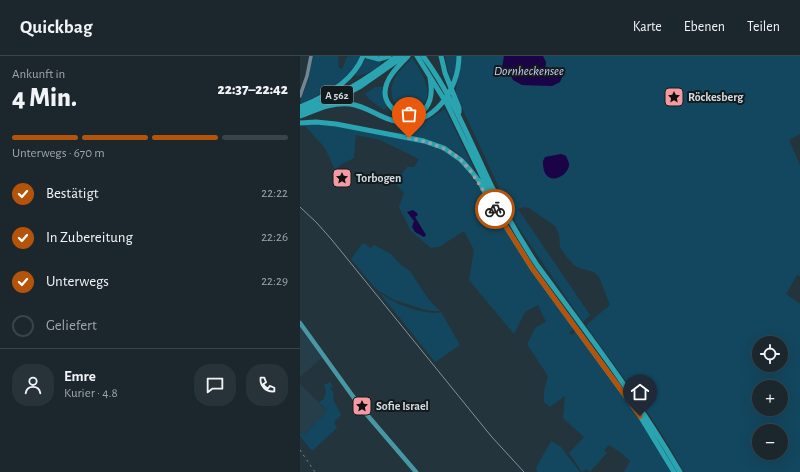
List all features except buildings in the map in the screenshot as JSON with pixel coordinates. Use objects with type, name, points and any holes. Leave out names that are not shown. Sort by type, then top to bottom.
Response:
[{"type":"highway","points":[[303,110],[346,82],[356,70],[363,56]]},
{"type":"highway","points":[[367,56],[379,59],[389,56]]},
{"type":"highway","name":"A 562","points":[[300,116],[303,110],[344,91],[397,56]]},
{"type":"highway","points":[[316,110],[361,86],[404,56]]},
{"type":"highway","points":[[408,56],[386,84],[387,100],[394,110],[408,115],[415,115],[425,109],[432,98],[431,72],[417,56]]},
{"type":"highway","points":[[423,56],[444,93],[447,104],[489,191],[516,242]]},
{"type":"highway","points":[[441,56],[451,96],[459,108],[459,116],[491,185],[514,228],[536,265],[628,388],[680,472]]},
{"type":"highway","points":[[316,110],[336,104],[350,104],[364,107],[384,118],[395,121],[408,122],[418,120],[432,113],[447,97],[457,75],[459,56]]},
{"type":"highway","points":[[444,93],[451,96]]},
{"type":"highway","name":"A 562","points":[[303,110],[316,110]]},
{"type":"highway","points":[[300,123],[309,122],[336,124],[434,144],[449,151],[461,160],[478,181],[532,268],[640,416],[674,472]]},
{"type":"main road","points":[[300,323],[362,409],[416,472]]},
{"type":"street","points":[[300,96],[307,76],[311,56]]},
{"type":"shaded area","points":[[312,56],[338,56],[339,68],[342,69],[347,57],[361,56],[357,65],[344,79],[301,104],[301,99],[308,81]]},
{"type":"shaded area","points":[[445,56],[458,56],[451,81],[447,68]]},
{"type":"shaded area","points":[[462,56],[504,56],[502,69],[522,85],[552,86],[560,82],[555,71],[545,71],[546,67],[543,56],[800,56],[800,134],[789,140],[800,165],[800,276],[797,275],[786,294],[800,304],[800,472],[683,471],[661,433],[586,325],[610,305],[599,277],[594,272],[575,266],[566,256],[560,247],[559,234],[555,226],[529,208],[524,207],[518,209],[590,315],[583,322],[515,222],[456,95],[456,86]],"holes":[[[561,154],[565,155],[569,163],[569,167],[564,173],[554,179],[545,157]]]},
{"type":"shaded area","points":[[366,58],[382,61],[370,72],[355,76]]},
{"type":"shaded area","points":[[412,58],[426,83],[427,97],[424,103],[418,107],[405,110],[396,104],[392,97],[392,84],[397,74]]},
{"type":"shaded area","points":[[375,87],[384,87],[384,101],[387,108],[384,110],[370,100],[365,94]]},
{"type":"shaded area","points":[[445,109],[474,169],[461,156],[445,146],[429,140],[397,133],[416,127]]},
{"type":"shaded area","points":[[304,125],[329,125],[427,144],[445,152],[460,163],[472,177],[483,194],[480,195],[481,198],[485,196],[506,231],[550,297],[574,329],[569,332],[571,335],[576,332],[642,422],[671,472],[624,472],[630,461],[609,445],[604,450],[607,453],[590,472],[586,469],[582,472],[569,453],[584,437],[563,418],[565,396],[550,407],[544,402],[544,391],[548,376],[527,344],[536,327],[546,322],[538,305],[525,312],[514,334],[469,280],[474,250],[464,231],[439,247],[431,248],[411,231],[399,207],[404,193],[395,183],[407,167],[414,167],[419,159],[380,140],[356,135],[354,158],[340,165],[335,170],[325,148]]},
{"type":"shaded area","points":[[363,243],[371,248],[374,245],[391,254],[400,264],[410,271],[429,300],[440,311],[422,309],[392,299],[375,288],[351,259]]},
{"type":"shaded area","points":[[378,291],[389,299],[423,312],[441,312],[460,345],[435,362]]},
{"type":"shaded area","points":[[300,328],[322,358],[300,377]]},
{"type":"shaded area","points":[[330,382],[333,386],[330,388],[334,394],[333,399],[341,415],[334,422],[337,428],[312,451],[300,436],[300,432],[304,435],[327,411],[319,402],[324,399],[326,392],[324,385]]},
{"type":"shaded area","points":[[300,384],[327,411],[304,435],[300,432]]},
{"type":"shaded area","points":[[551,441],[560,446],[580,472],[537,472],[536,468]]},
{"type":"water","name":"Dornheckensee","points":[[504,56],[543,56],[546,62],[545,71],[555,71],[563,75],[560,82],[552,86],[522,85],[513,80],[511,76],[501,74]]},
{"type":"water","points":[[561,154],[566,156],[568,160],[568,170],[560,177],[551,178],[546,175],[543,161],[545,157]]},
{"type":"water","points":[[413,210],[418,215],[415,217],[426,235],[424,237],[415,232],[412,227],[414,221],[407,212]]},
{"type":"tram line","points":[[300,207],[332,240],[491,436],[524,472]]},
{"type":"railway","points":[[300,450],[315,472]]},
{"type":"way so far","points":[[409,138],[424,141],[444,148],[465,163],[495,209]]},
{"type":"place","name":"Röckesberg","points":[[674,97]]},
{"type":"place","name":"Torbogen","points":[[342,178]]},
{"type":"place","name":"Sofie Israel","points":[[362,406]]},
{"type":"route","points":[[495,209],[532,268],[640,416]]}]
